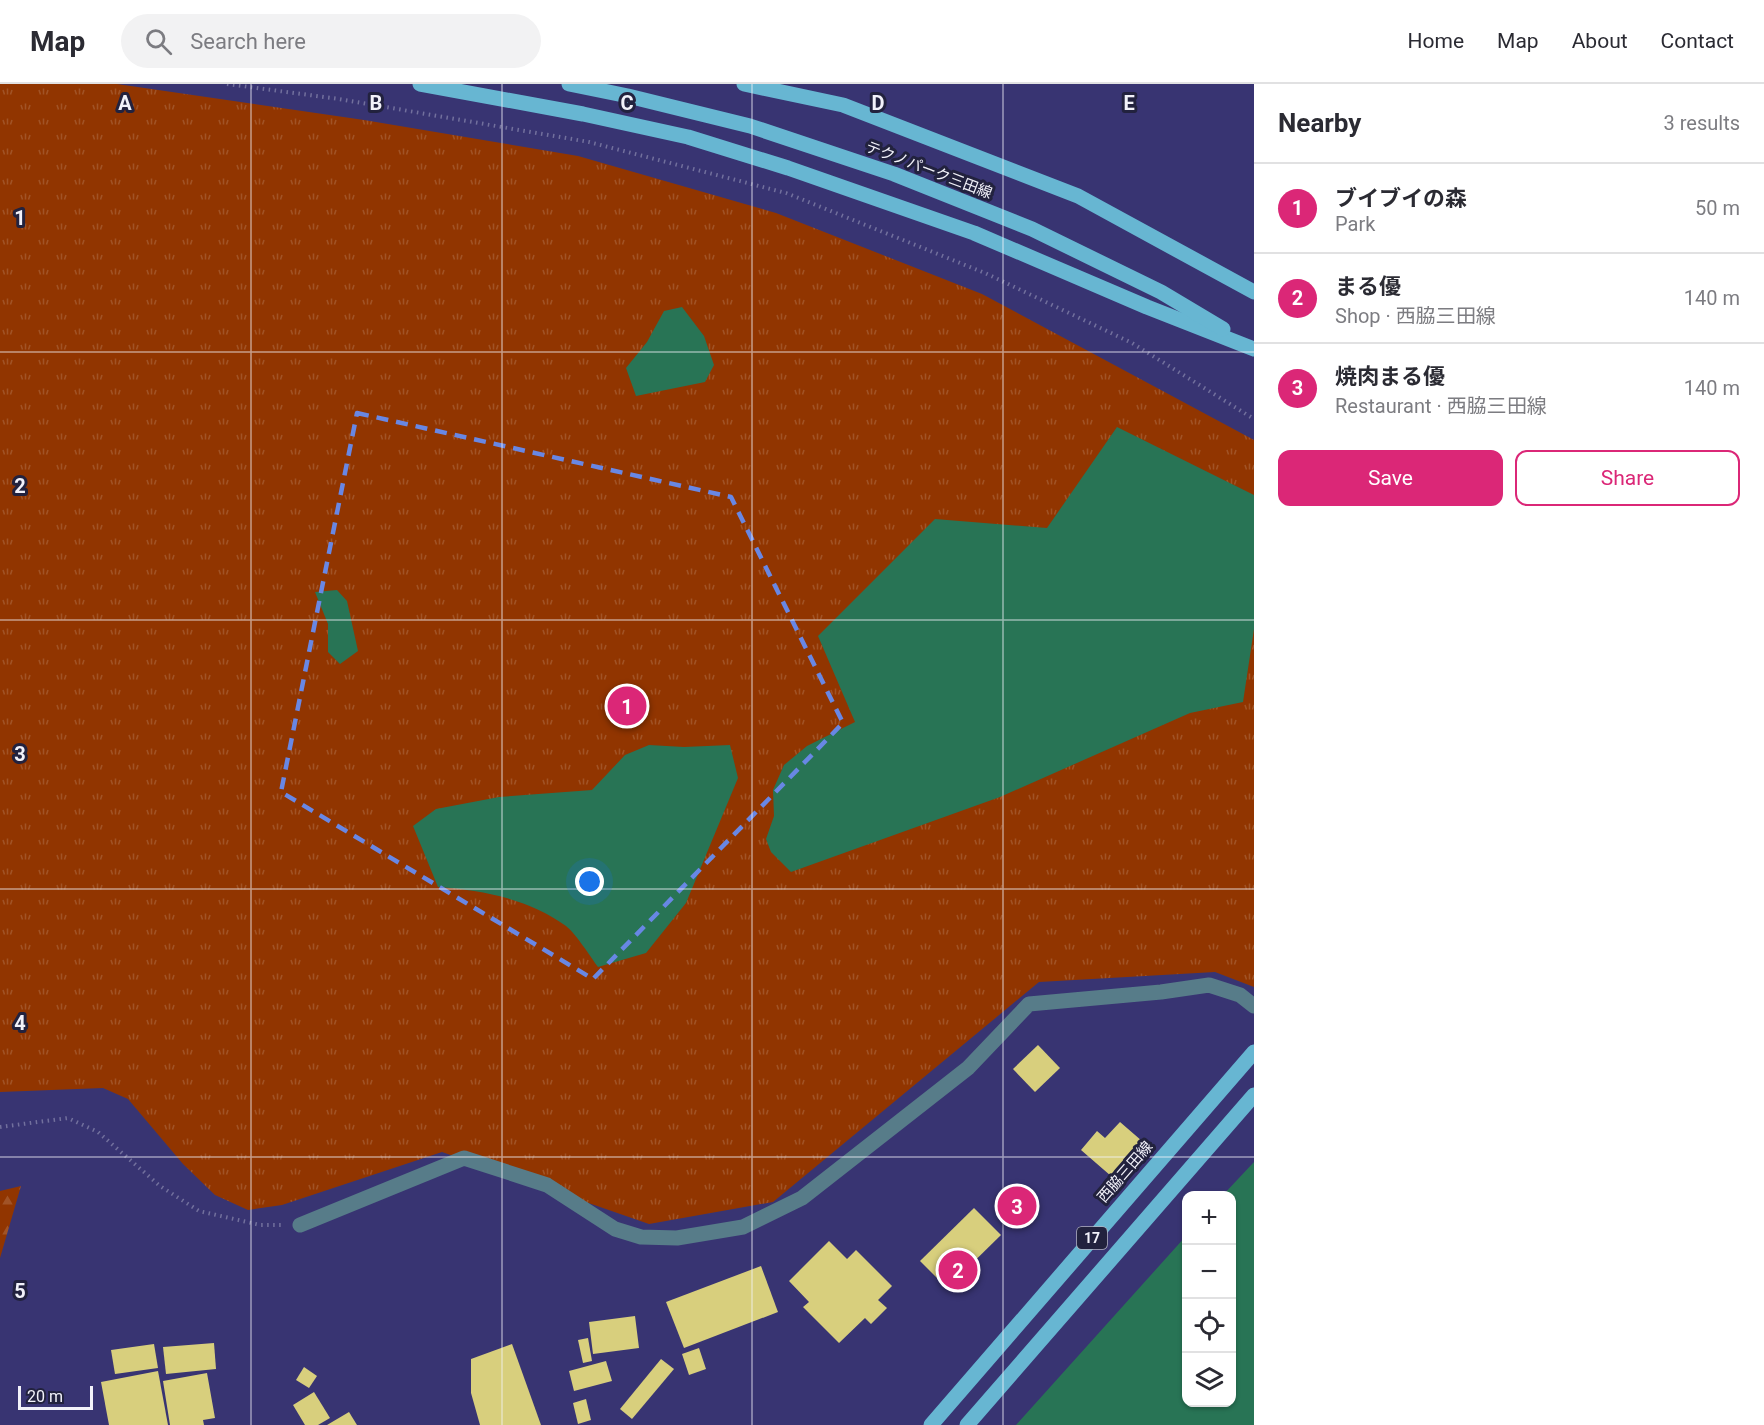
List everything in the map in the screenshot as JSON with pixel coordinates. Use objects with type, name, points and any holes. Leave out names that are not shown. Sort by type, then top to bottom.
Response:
[{"type":"main road","points":[[420,84],[582,114],[688,137],[788,168],[974,233],[1147,307],[1254,348]]},
{"type":"main road","name":"テクノパーク三田線","points":[[569,84],[750,126],[894,174],[1032,229],[1161,291],[1254,348]]},
{"type":"main road","name":"テクノパーク三田線","points":[[744,84],[843,105],[1078,196],[1254,292]]},
{"type":"main road","points":[[783,84],[843,105]]},
{"type":"main road","name":"西脇三田線","points":[[931,1425],[1254,1052]]},
{"type":"main road","name":"17","points":[[967,1425],[1254,1095]]},
{"type":"street","points":[[300,1225],[464,1158],[547,1185],[615,1229],[641,1237],[677,1238],[743,1227],[802,1198],[968,1068],[1029,1004],[1161,992],[1209,985],[1240,995],[1254,1006]]},
{"type":"path","points":[[227,84],[339,99],[589,142],[786,193],[985,273],[1132,344],[1254,419]]},
{"type":"path","points":[[0,1127],[68,1118],[99,1132],[160,1186],[198,1211],[260,1225],[300,1225]]},
{"type":"highlighted area","points":[[357,413],[731,497],[843,723],[593,979],[281,792]]},
{"type":"green space","points":[[0,84],[117,84],[364,120],[578,156],[776,213],[982,294],[1254,440],[1254,987],[1215,972],[1039,982],[773,1202],[649,1224],[442,1152],[282,1205],[248,1210],[215,1195],[183,1164],[128,1099],[103,1088],[0,1092]]},
{"type":"green space","points":[[21,1186],[0,1258],[0,1191]]},
{"type":"shaded area","points":[[682,307],[704,336],[714,365],[705,382],[636,396],[626,368],[647,342],[664,311]]},
{"type":"shaded area","points":[[1117,427],[1254,495],[1254,629],[1243,702],[1190,713],[1000,797],[791,872],[771,852],[766,839],[774,816],[773,790],[784,765],[807,746],[855,722],[818,636],[935,519],[1047,528]]},
{"type":"shaded area","points":[[337,590],[347,601],[358,651],[340,664],[328,652],[328,624],[315,592]]},
{"type":"shaded area","points":[[649,745],[684,747],[730,745],[738,778],[686,903],[646,953],[598,967],[566,926],[537,909],[488,894],[438,887],[413,826],[436,809],[499,797],[592,790],[625,755]]},
{"type":"shaded area","points":[[1254,1162],[1254,1425],[1016,1425],[1182,1240],[1182,1407],[1236,1407],[1236,1191],[1227,1191]]},
{"type":"building","points":[[1038,1045],[1060,1068],[1035,1092],[1013,1069]]},
{"type":"building","points":[[1120,1122],[1142,1141],[1111,1176],[1081,1150],[1097,1131],[1105,1138]]},
{"type":"building","points":[[974,1208],[1001,1235],[947,1288],[920,1261]]},
{"type":"building","points":[[829,1241],[847,1259],[856,1250],[892,1286],[878,1300],[887,1308],[871,1324],[865,1318],[839,1343],[803,1307],[809,1302],[789,1281]]},
{"type":"building","points":[[761,1266],[778,1312],[684,1348],[666,1302]]},
{"type":"building","points":[[635,1316],[639,1348],[593,1354],[589,1322]]},
{"type":"building","points":[[588,1338],[592,1361],[583,1363],[578,1340]]},
{"type":"building","points":[[214,1343],[216,1369],[166,1374],[163,1347]]},
{"type":"building","points":[[154,1344],[158,1368],[115,1374],[111,1350]]},
{"type":"building","points":[[512,1344],[541,1425],[480,1425],[471,1393],[471,1359]]},
{"type":"building","points":[[699,1348],[706,1369],[689,1375],[682,1354]]},
{"type":"building","points":[[661,1359],[674,1369],[632,1419],[620,1409]]},
{"type":"building","points":[[606,1361],[612,1381],[574,1391],[569,1371]]},
{"type":"building","points":[[304,1367],[317,1376],[309,1388],[296,1380]]},
{"type":"building","points":[[158,1371],[168,1425],[109,1425],[101,1382]]},
{"type":"building","points":[[207,1373],[215,1418],[203,1420],[204,1425],[170,1425],[163,1381]]},
{"type":"building","points":[[314,1392],[330,1418],[318,1425],[305,1425],[293,1405]]},
{"type":"building","points":[[586,1399],[591,1420],[578,1424],[573,1403]]},
{"type":"building","points":[[349,1412],[357,1425],[327,1425]]},
{"type":"place","name":"ブイブイの森","points":[[627,706]]},
{"type":"place","name":"焼肉まる優","points":[[1017,1206]]},
{"type":"place","name":"まる優","points":[[958,1270]]}]
